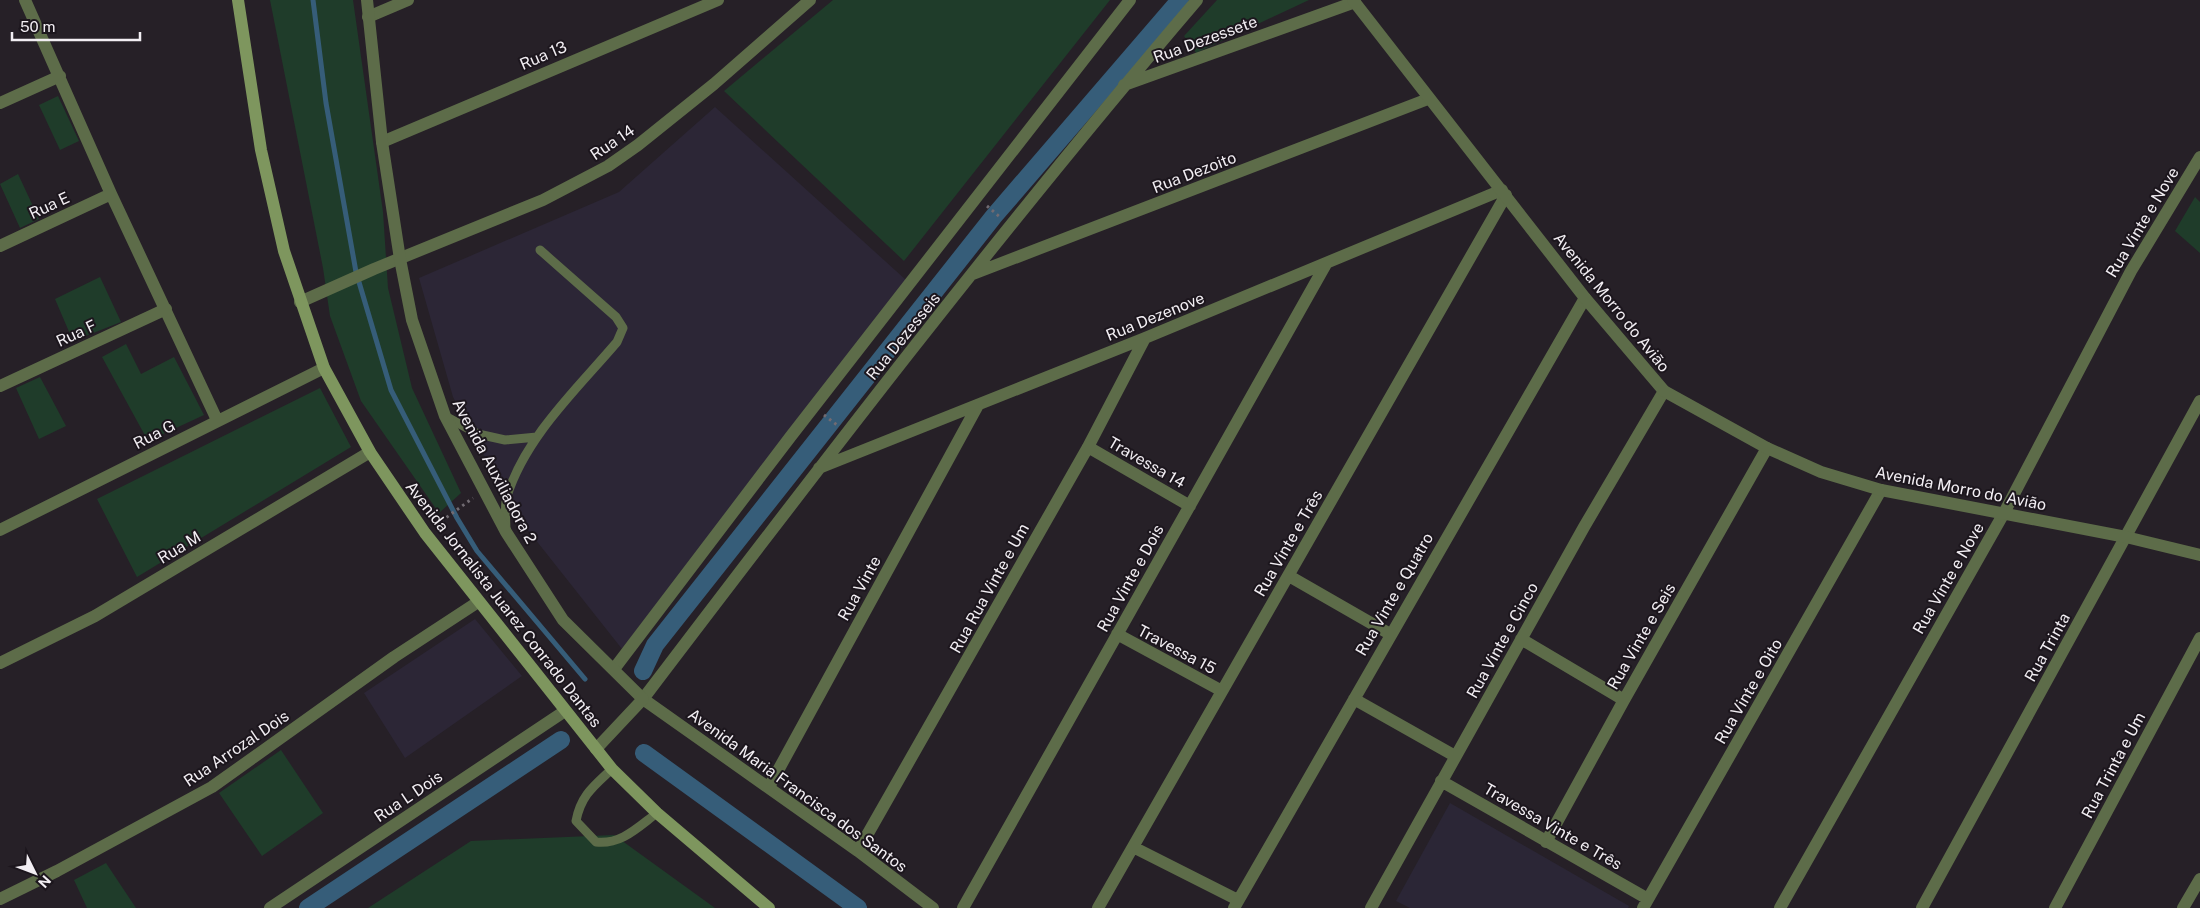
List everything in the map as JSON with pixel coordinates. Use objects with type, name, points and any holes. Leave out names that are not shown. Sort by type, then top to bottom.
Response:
[{"type":"main road","name":"Avenida Jornalista Juarez Conrado Dantas","points":[[238,0],[262,150],[284,250],[300,302],[324,368],[370,452],[425,533],[612,769],[657,813],[769,908]]},
{"type":"street","points":[[25,0],[111,194],[217,420]]},
{"type":"street","name":"Avenida Auxiliadora 2","points":[[367,0],[382,142],[400,259],[412,320],[445,416],[506,532],[563,620],[643,699]]},
{"type":"street","points":[[368,17],[408,0]]},
{"type":"street","name":"Rua 13","points":[[382,142],[718,0]]},
{"type":"street","name":"Rua 14","points":[[300,302],[374,269],[543,200],[608,166],[638,145],[714,84],[810,0]]},
{"type":"street","name":"Rua Dezesseis","points":[[614,669],[791,436],[1130,0]]},
{"type":"street","name":"Rua Dezesseis","points":[[643,699],[818,468],[1124,86],[1197,0]]},
{"type":"street","name":"Rua Dezessete","points":[[1124,86],[1354,1]]},
{"type":"street","name":"Avenida Morro do Avião","points":[[1354,1],[1428,99],[1585,298],[1664,391],[1767,448],[1821,472],[1881,490],[2004,513],[2200,555]]},
{"type":"street","points":[[0,103],[60,76]]},
{"type":"street","name":"Rua Dezoito","points":[[972,275],[1428,99]]},
{"type":"street","name":"Rua Vinte e Nove","points":[[1780,908],[2004,513],[2131,271],[2200,157]]},
{"type":"street","name":"Rua Dezenove","points":[[818,468],[1504,193]]},
{"type":"street","name":"Rua Vinte e Três","points":[[1098,908],[1504,193]]},
{"type":"street","name":"Rua E","points":[[0,246],[111,194]]},
{"type":"street","name":"Rua Vinte e Dois","points":[[963,908],[1326,264]]},
{"type":"street","name":"Rua Vinte e Quatro","points":[[1236,904],[1585,298]]},
{"type":"street","name":"Rua F","points":[[0,386],[166,309]]},
{"type":"street","name":"Rua Rua Vinte e Um","points":[[858,851],[1088,447],[1144,338]]},
{"type":"street","name":"Rua G","points":[[0,530],[324,368]]},
{"type":"street","name":"Rua Vinte e Cinco","points":[[1376,907],[1441,781],[1664,391]]},
{"type":"street","name":"Rua Trinta","points":[[1922,908],[2200,401]]},
{"type":"street","name":"Rua Vinte","points":[[769,787],[978,405]]},
{"type":"street","name":"Travessa 14","points":[[1088,447],[1190,506]]},
{"type":"street","name":"Rua Vinte e Seis","points":[[1546,842],[1767,448]]},
{"type":"street","name":"Rua M","points":[[0,663],[95,616],[370,452]]},
{"type":"street","name":"Rua Vinte e Oito","points":[[1646,904],[1881,490]]},
{"type":"street","points":[[1288,576],[1390,634]]},
{"type":"street","name":"Rua Arrozal Dois","points":[[0,899],[57,871],[212,787],[394,657],[478,602]]},
{"type":"street","name":"Travessa 15","points":[[1117,634],[1222,691]]},
{"type":"street","name":"Rua Trinta e Um","points":[[2054,908],[2200,638]]},
{"type":"street","points":[[1521,639],[1624,700]]},
{"type":"street","points":[[596,749],[643,699]]},
{"type":"street","name":"Avenida Maria Francisca dos Santos","points":[[643,699],[858,851],[933,908]]},
{"type":"street","points":[[1354,699],[1455,756]]},
{"type":"street","name":"Rua L Dois","points":[[270,908],[565,711]]},
{"type":"street","name":"Travessa Vinte e Três","points":[[1441,781],[1546,842],[1646,904]]},
{"type":"street","points":[[1133,847],[1236,904]]},
{"type":"street","points":[[2183,908],[2200,879]]},
{"type":"lane","points":[[506,532],[506,498],[519,469],[537,437],[617,342],[623,328],[616,317],[540,250]]},
{"type":"lane","points":[[445,416],[478,434],[505,440],[537,437]]},
{"type":"lane","points":[[612,769],[585,794],[579,805],[576,821],[596,842],[608,843],[620,840],[657,813]]},
{"type":"path","points":[[991,210],[1000,218]]},
{"type":"path","points":[[824,415],[839,426]]},
{"type":"path","points":[[442,520],[472,498]]},
{"type":"shaded area","points":[[715,107],[906,280],[622,649],[516,515],[453,397],[419,278],[619,192]]},
{"type":"shaded area","points":[[475,619],[522,676],[405,758],[364,693]]},
{"type":"shaded area","points":[[1450,803],[1629,906],[1628,908],[1410,908],[1396,901]]},
{"type":"green space","points":[[270,0],[353,0],[383,212],[388,288],[412,388],[461,493],[439,513],[361,401],[330,316],[323,268]]},
{"type":"green space","points":[[833,0],[1110,0],[904,261],[724,91]]},
{"type":"green space","points":[[1217,0],[1309,0],[1196,53],[1184,36]]},
{"type":"green space","points":[[58,96],[79,141],[60,150],[39,105]]},
{"type":"green space","points":[[18,174],[39,219],[20,228],[0,184]]},
{"type":"green space","points":[[2195,197],[2200,202],[2200,253],[2175,231]]},
{"type":"green space","points":[[100,277],[121,322],[73,341],[55,299]]},
{"type":"green space","points":[[126,344],[141,374],[174,357],[204,415],[148,441],[102,357]]},
{"type":"green space","points":[[40,377],[66,426],[39,439],[16,388]]},
{"type":"green space","points":[[320,388],[351,447],[137,577],[97,499]]},
{"type":"green space","points":[[281,750],[323,813],[262,856],[219,793]]},
{"type":"green space","points":[[614,835],[715,908],[368,908],[471,841]]},
{"type":"green space","points":[[106,863],[136,908],[87,908],[74,880]]},
{"type":"waterway","points":[[313,0],[326,103],[356,272],[391,390],[457,518],[477,551],[585,679]]},
{"type":"waterway","points":[[643,671],[655,645],[994,216],[1180,0]]},
{"type":"waterway","points":[[308,908],[561,740]]},
{"type":"waterway","points":[[644,753],[858,908]]}]
